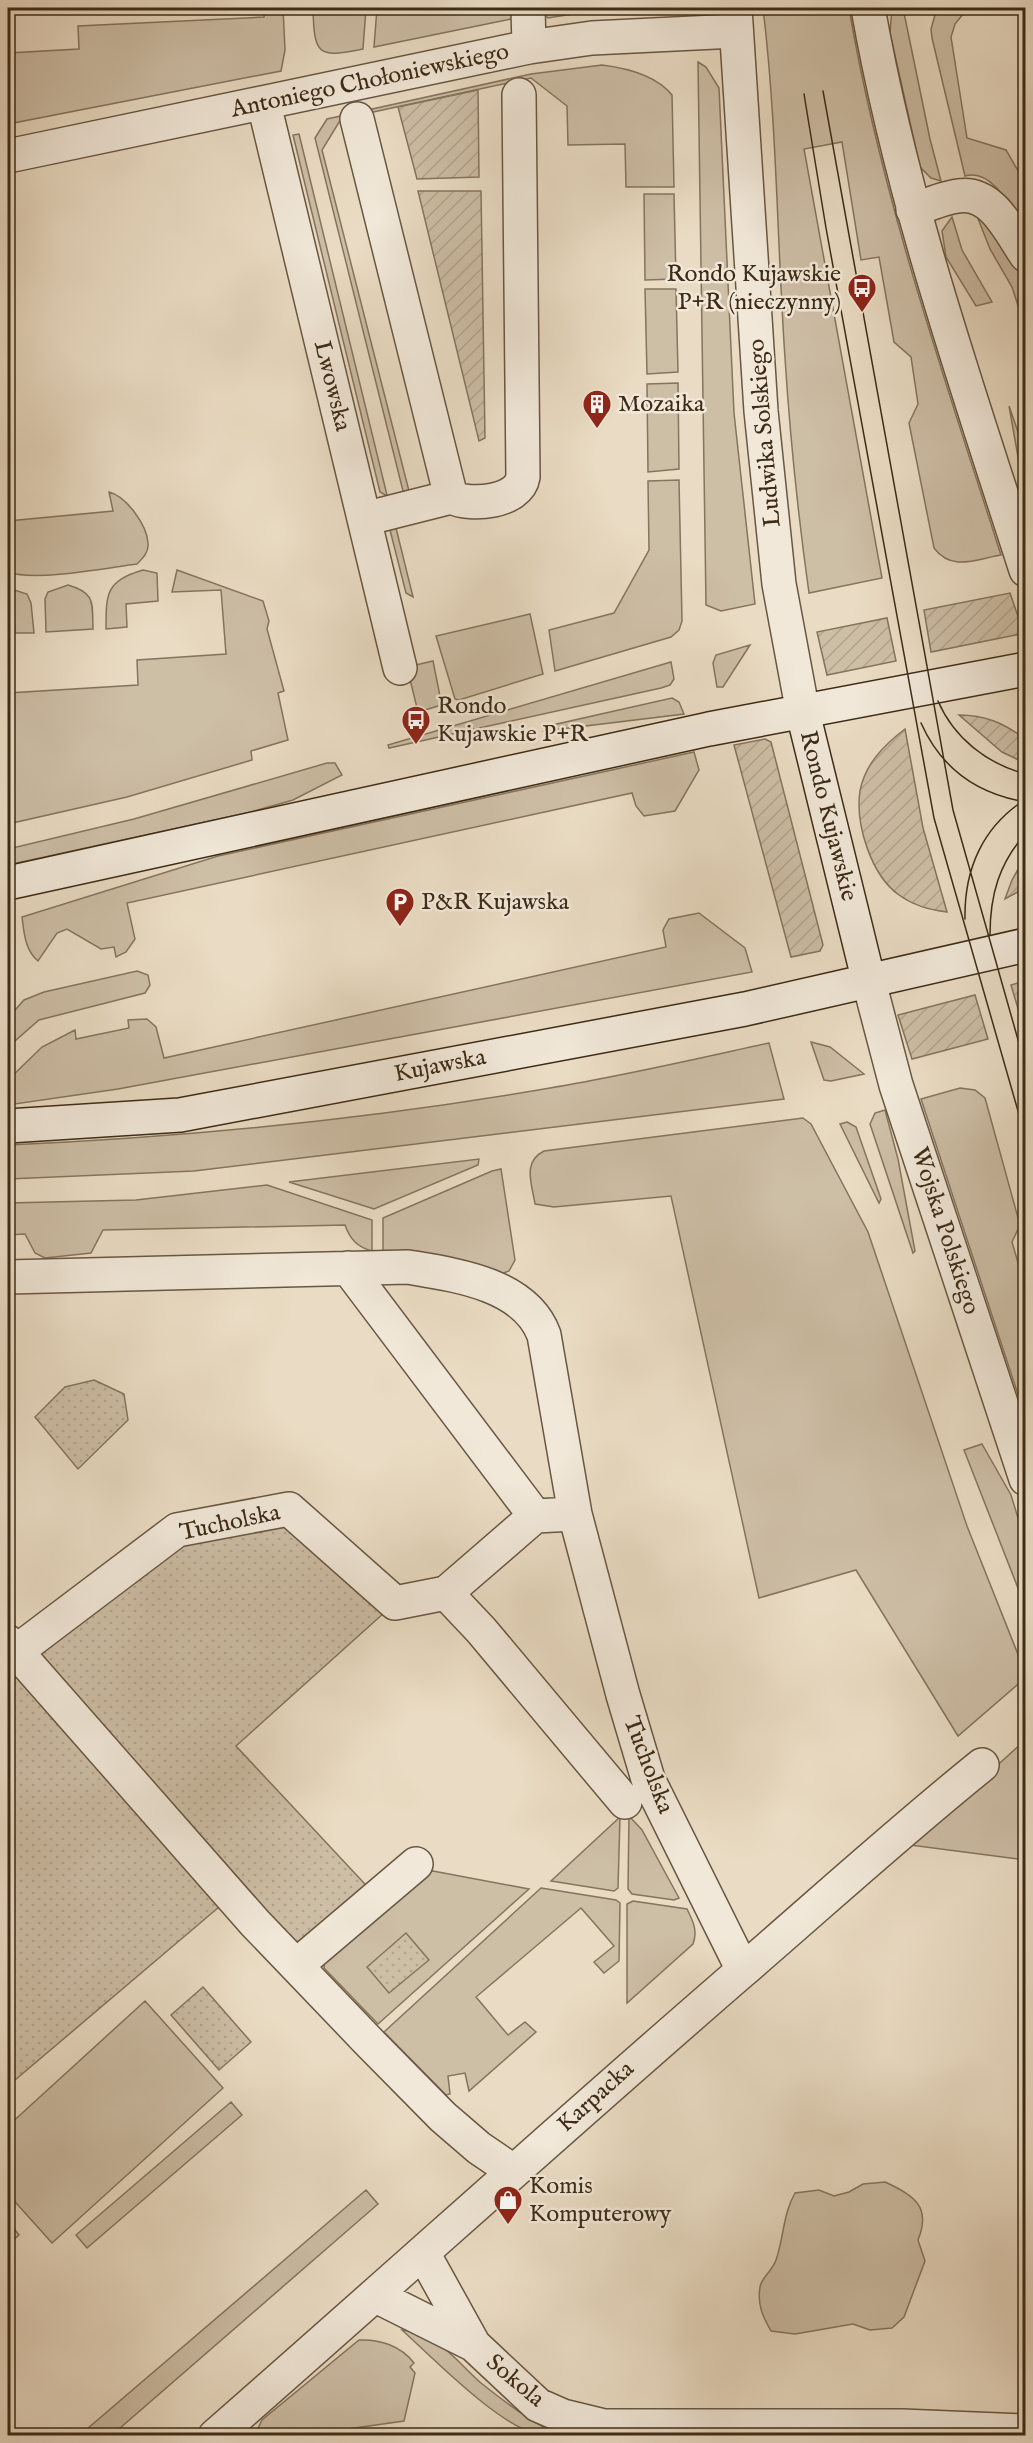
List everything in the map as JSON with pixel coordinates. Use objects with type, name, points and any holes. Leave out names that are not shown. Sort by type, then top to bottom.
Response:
[{"type":"street","points":[[528,8],[529,47]]},
{"type":"street","points":[[868,8],[884,92],[913,210],[1026,570]]},
{"type":"street","name":"Antoniego Chołoniewskiego","points":[[8,156],[529,47],[735,19]]},
{"type":"street","name":"Ludwika Solskiego","points":[[735,19],[761,411],[779,584],[803,713]]},
{"type":"street","points":[[364,519],[451,497],[470,504],[514,493],[522,486],[519,95]]},
{"type":"street","name":"Lwowska","points":[[264,104],[400,668]]},
{"type":"street","points":[[357,118],[451,497]]},
{"type":"street","points":[[913,210],[957,196],[976,198],[993,208],[1026,255]]},
{"type":"street","name":"Rondo Kujawskie","points":[[869,982],[803,713],[1026,669]]},
{"type":"street","points":[[8,883],[709,729],[803,713]]},
{"type":"street","points":[[869,982],[1026,945]]},
{"type":"street","name":"Kujawska","points":[[8,1126],[180,1114],[745,1010],[869,982]]},
{"type":"street","name":"Wojska Polskiego","points":[[869,982],[896,1084],[1026,1479]]},
{"type":"street","name":"Tucholska","points":[[8,1277],[408,1267],[457,1275],[492,1288],[527,1307],[540,1323],[544,1335],[575,1514],[622,1695],[648,1779],[743,1970]]},
{"type":"street","points":[[348,1268],[535,1516],[575,1514]]},
{"type":"street","name":"Tucholska","points":[[513,2171],[479,2148],[443,2117],[255,1923],[12,1646],[177,1530],[289,1509],[395,1603],[446,1593],[535,1516]]},
{"type":"street","name":"Tucholska","points":[[446,1593],[481,1630],[625,1802]]},
{"type":"street","name":"Karpacka","points":[[215,2436],[376,2295],[623,2072],[743,1970],[886,1842],[982,1765]]},
{"type":"street","points":[[297,1965],[416,1864]]},
{"type":"street","name":"Sokola","points":[[423,2253],[474,2345]]},
{"type":"street","name":"Sokola","points":[[376,2295],[474,2345],[538,2405],[563,2416],[604,2426],[902,2426],[1026,2430]]},
{"type":"shaded area","points":[[264,8],[283,8],[285,50],[281,71],[8,124],[8,53],[79,49],[78,26],[264,17]]},
{"type":"shaded area","points":[[313,8],[366,8],[363,49],[336,53],[322,50],[315,36]]},
{"type":"shaded area","points":[[377,8],[516,8],[516,18],[374,47]]},
{"type":"shaded area","points":[[546,8],[611,8],[548,18],[545,15]]},
{"type":"shaded area","points":[[763,8],[849,8],[862,78],[896,216],[936,352],[1001,555],[957,562],[949,560],[934,548],[909,423],[918,404],[911,357],[894,342],[879,257],[861,260],[842,142],[804,149],[882,578],[809,593],[789,417],[771,95]]},
{"type":"shaded area","points":[[892,8],[903,8],[941,181],[931,178],[920,167],[890,33]]},
{"type":"shaded area","points":[[937,8],[968,8],[955,24],[951,37],[967,138],[1006,150],[1025,183],[1025,231],[1008,203],[993,185],[985,178],[975,175],[965,176],[932,38],[931,29]]},
{"type":"shaded area","points":[[698,62],[706,67],[719,88],[734,413],[755,604],[721,611],[706,605]]},
{"type":"shaded area","points":[[602,65],[621,68],[649,78],[658,82],[672,95],[674,187],[626,187],[625,144],[568,145],[567,106],[531,78],[341,119],[322,150],[409,491],[403,491],[315,138],[327,119],[531,74]]},
{"type":"shaded area","points":[[478,90],[479,177],[417,179],[398,107]]},
{"type":"shaded area","points":[[299,134],[387,496],[380,492],[293,135]]},
{"type":"shaded area","points":[[418,191],[481,191],[485,438],[479,441]]},
{"type":"shaded area","points":[[644,194],[674,194],[676,279],[645,280]]},
{"type":"shaded area","points":[[977,216],[987,222],[1025,281],[1025,327],[1012,287],[990,249]]},
{"type":"shaded area","points":[[952,217],[962,250],[992,302],[976,306],[946,257],[942,231]]},
{"type":"shaded area","points":[[645,289],[676,289],[678,372],[647,374]]},
{"type":"shaded area","points":[[678,383],[679,469],[648,472],[647,384]]},
{"type":"shaded area","points":[[1009,406],[1025,452],[1025,496]]},
{"type":"shaded area","points":[[679,480],[682,621],[679,630],[671,637],[555,671],[549,630],[614,613],[649,550],[648,481]]},
{"type":"shaded area","points":[[109,492],[129,505],[144,528],[148,549],[137,564],[53,575],[20,575],[8,572],[8,521],[113,511]]},
{"type":"shaded area","points":[[396,528],[413,597],[406,593],[390,530]]},
{"type":"shaded area","points":[[143,570],[157,573],[158,601],[126,604],[127,627],[106,629],[108,597],[111,590],[122,579]]},
{"type":"shaded area","points":[[177,570],[263,601],[269,621],[267,629],[284,691],[278,693],[288,740],[251,751],[252,760],[127,797],[8,824],[8,693],[138,685],[137,660],[226,654],[221,590],[172,592]]},
{"type":"shaded area","points":[[68,585],[84,592],[91,600],[93,629],[46,632],[45,599],[48,592]]},
{"type":"shaded area","points":[[8,588],[27,594],[31,603],[34,633],[15,633],[14,610],[8,610]]},
{"type":"shaded area","points":[[1010,593],[1022,628],[1020,634],[931,652],[924,610]]},
{"type":"shaded area","points":[[530,614],[543,674],[459,700],[455,699],[436,636]]},
{"type":"shaded area","points":[[887,618],[896,661],[827,675],[817,632]]},
{"type":"shaded area","points":[[750,645],[723,687],[717,687],[713,663],[716,655]]},
{"type":"shaded area","points":[[433,661],[441,701],[438,706],[418,712],[407,667]]},
{"type":"shaded area","points":[[671,662],[674,679],[670,685],[661,688],[389,748],[388,745]]},
{"type":"shaded area","points":[[672,698],[679,702],[684,714],[544,731],[548,726]]},
{"type":"shaded area","points":[[959,715],[977,716],[994,721],[1025,739],[1025,763],[1002,752]]},
{"type":"shaded area","points":[[905,729],[923,828],[947,912],[916,905],[889,886],[873,862],[863,833],[859,804],[860,791],[866,772],[876,756]]},
{"type":"shaded area","points":[[765,739],[771,742],[823,945],[820,951],[791,957],[734,745]]},
{"type":"shaded area","points":[[694,752],[699,770],[675,811],[644,816],[636,806],[632,793],[127,903],[135,939],[126,952],[116,957],[114,947],[101,949],[67,929],[57,933],[38,961],[30,952],[26,941],[22,917],[218,856]]},
{"type":"shaded area","points":[[327,763],[335,763],[342,775],[293,800],[251,812],[8,865],[8,849],[134,819]]},
{"type":"shaded area","points":[[1025,857],[1025,888],[1005,899],[1012,880]]},
{"type":"shaded area","points":[[699,913],[745,948],[752,972],[118,1089],[8,1105],[8,1080],[42,1047],[75,1030],[76,1039],[129,1028],[128,1020],[147,1019],[156,1027],[164,1058],[666,947],[663,930],[669,919]]},
{"type":"shaded area","points":[[137,971],[148,975],[150,985],[145,993],[39,1020],[8,1047],[8,1018],[24,1000],[44,992]]},
{"type":"shaded area","points":[[1025,981],[1026,1029],[1024,1029],[1011,985]]},
{"type":"shaded area","points":[[975,995],[988,1039],[912,1059],[898,1015]]},
{"type":"shaded area","points":[[811,1042],[830,1047],[864,1074],[831,1081],[824,1080]]},
{"type":"shaded area","points":[[769,1043],[784,1099],[194,1171],[8,1179],[8,1145],[212,1132],[348,1118],[577,1083]]},
{"type":"shaded area","points":[[960,1088],[975,1090],[985,1098],[1020,1225],[1012,1242],[1025,1287],[1025,1416],[921,1099]]},
{"type":"shaded area","points":[[885,1110],[898,1159],[915,1251],[913,1253],[870,1124],[875,1113]]},
{"type":"shaded area","points":[[803,1118],[811,1124],[868,1232],[967,1526],[1025,1672],[1023,1680],[958,1736],[856,1570],[759,1598],[671,1196],[554,1207],[535,1204],[531,1167],[537,1156],[544,1151]]},
{"type":"shaded area","points":[[847,1122],[856,1127],[881,1199],[879,1203],[840,1124]]},
{"type":"shaded area","points":[[479,1159],[478,1165],[374,1209],[289,1182]]},
{"type":"shaded area","points":[[501,1169],[515,1260],[509,1271],[501,1274],[383,1252],[383,1218]]},
{"type":"shaded area","points":[[267,1185],[372,1220],[372,1251],[355,1242],[345,1225],[103,1230],[91,1253],[45,1258],[35,1253],[25,1234],[8,1235],[8,1203],[136,1200]]},
{"type":"shaded area","points":[[94,1380],[124,1394],[128,1420],[78,1469],[35,1417],[65,1387]]},
{"type":"shaded area","points":[[982,1444],[1011,1495],[1025,1541],[1025,1606],[964,1450]]},
{"type":"shaded area","points":[[289,1509],[395,1603],[236,1746],[377,1897],[297,1965],[232,1896],[8,2086],[8,1642],[177,1530]]},
{"type":"shaded area","points":[[1025,1740],[1025,1860],[910,1845]]},
{"type":"shaded area","points":[[629,1816],[642,1830],[679,1898],[674,1900],[632,1894],[628,1889]]},
{"type":"shaded area","points":[[620,1817],[618,1888],[614,1891],[551,1881]]},
{"type":"shaded area","points":[[433,1871],[529,1889],[378,2024],[324,1968],[325,1954],[424,1873]]},
{"type":"shaded area","points":[[541,1888],[616,1900],[620,1903],[619,1961],[604,1973],[594,1962],[614,1946],[581,1908],[476,1997],[508,2035],[525,2022],[536,2032],[469,2091],[465,2073],[448,2076],[450,2094],[446,2095],[384,2032]]},
{"type":"shaded area","points":[[633,1901],[687,1909],[693,1922],[695,1935],[693,1944],[627,2003],[627,1904]]},
{"type":"shaded area","points":[[406,1933],[429,1960],[389,1993],[367,1967]]},
{"type":"shaded area","points":[[203,1987],[251,2042],[219,2070],[171,2015]]},
{"type":"shaded area","points":[[145,2001],[223,2088],[52,2243],[8,2194],[8,2126]]},
{"type":"shaded area","points":[[231,2102],[242,2115],[87,2248],[76,2235]]},
{"type":"shaded area","points":[[885,2182],[911,2197],[921,2210],[923,2218],[918,2240],[925,2261],[904,2317],[892,2328],[870,2330],[853,2324],[795,2334],[771,2331],[761,2310],[760,2287],[762,2280],[776,2260],[788,2209],[795,2193],[819,2190],[834,2196],[849,2192],[863,2184]]},
{"type":"shaded area","points":[[366,2190],[378,2204],[112,2435],[80,2435]]},
{"type":"shaded area","points":[[8,2221],[19,2235],[8,2245]]},
{"type":"shaded area","points":[[402,2330],[425,2336],[446,2349],[488,2389],[542,2426],[545,2435],[529,2432],[491,2409],[470,2393]]},
{"type":"shaded area","points":[[359,2340],[390,2345],[403,2352],[414,2363],[410,2367],[415,2373],[404,2421],[305,2435],[255,2435],[262,2420]]},
{"type":"tram line","points":[[823,91],[953,810],[1026,1068]]},
{"type":"tram line","points":[[804,94],[826,228],[934,818],[1026,1139]]},
{"type":"tram line","points":[[938,701],[953,727],[973,748],[998,764],[1026,774]]},
{"type":"tram line","points":[[921,723],[939,753],[963,776],[992,793],[1026,802]]},
{"type":"tram line","points":[[965,919],[968,883],[979,850],[998,822],[1026,799]]},
{"type":"tram line","points":[[990,935],[992,906],[998,880],[1009,856],[1026,833]]},
{"type":"place","name":"Rondo Kujawskie P+R (nieczynny)","points":[[862,314]]},
{"type":"place","name":"Mozaika","points":[[597,430]]},
{"type":"place","name":"Rondo Kujawskie P+R","points":[[416,746]]},
{"type":"place","name":"P&R Kujawska","points":[[400,928]]},
{"type":"place","name":"Komis Komputerowy","points":[[508,2226]]}]
